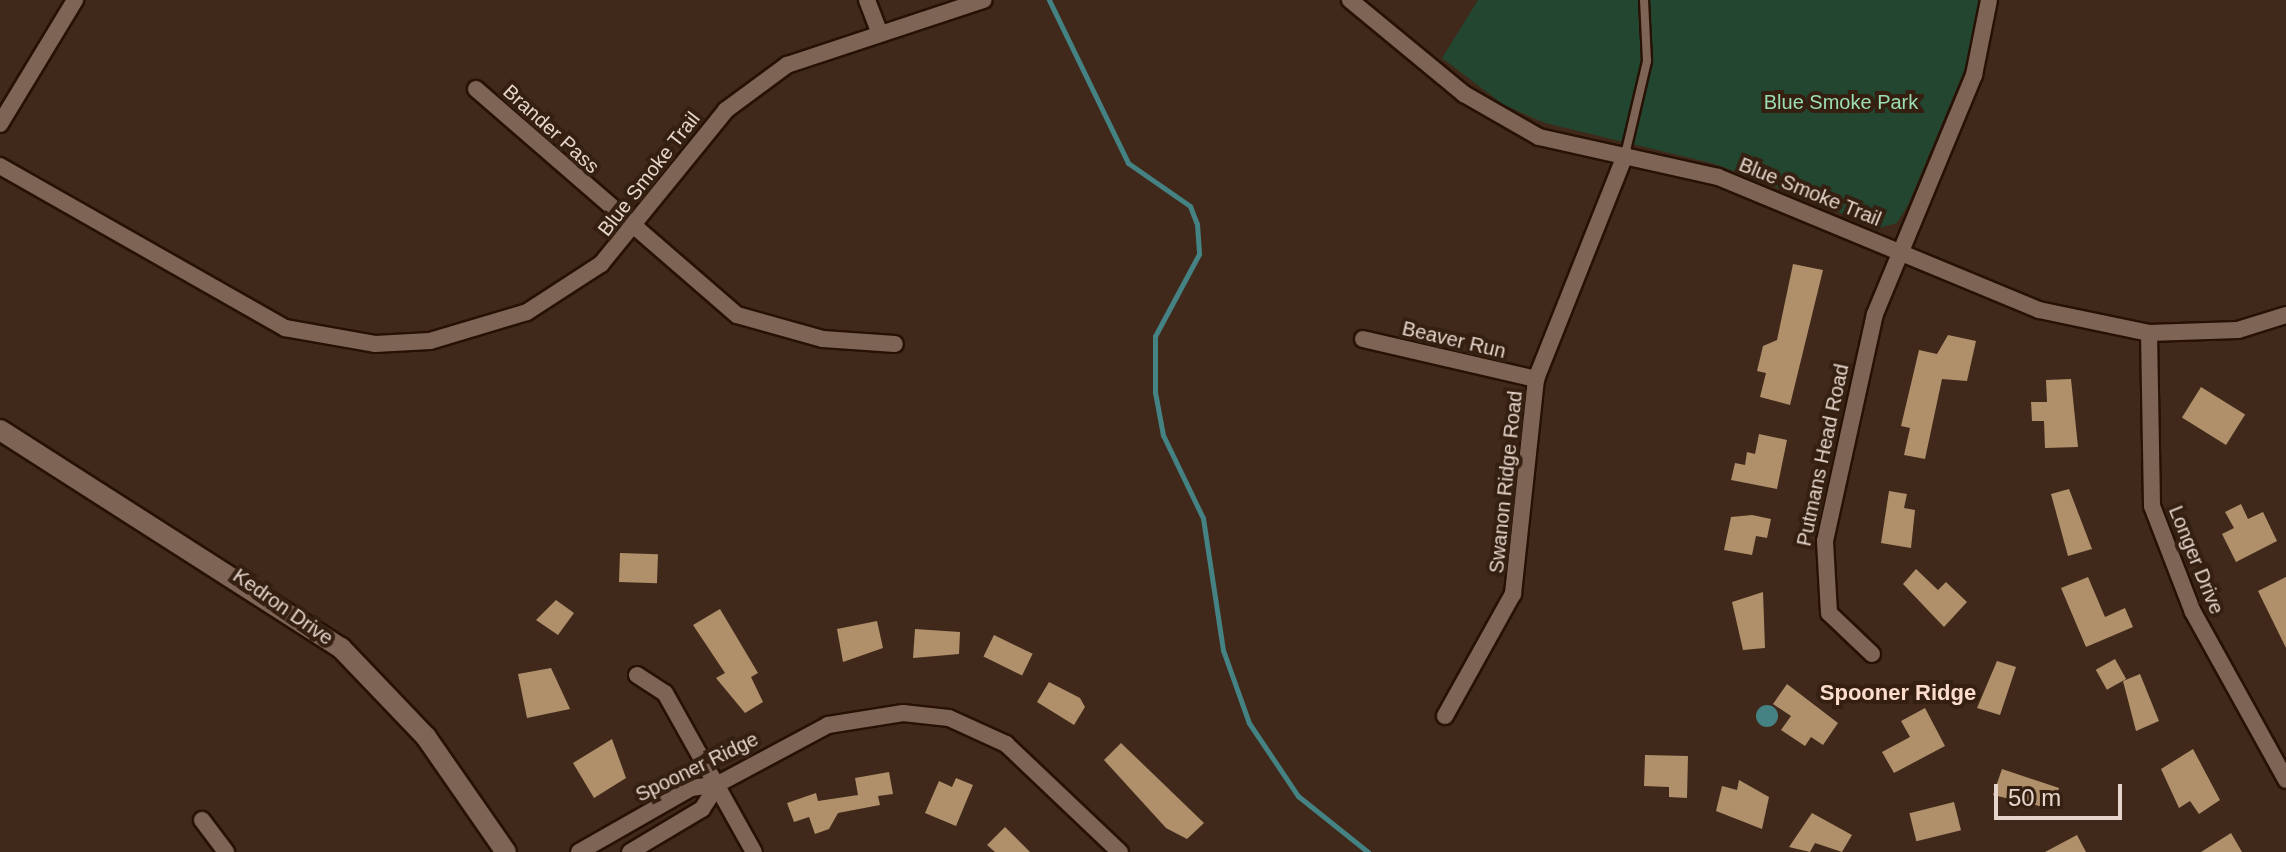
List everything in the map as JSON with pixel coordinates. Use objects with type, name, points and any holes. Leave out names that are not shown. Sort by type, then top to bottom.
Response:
[{"type":"street","points":[[0,124],[75,0]]},
{"type":"street","points":[[867,0],[879,31]]},
{"type":"street","name":"Blue Smoke Trail","points":[[0,166],[250,312],[321,337],[375,344],[430,341],[527,312],[601,264],[635,230],[742,95],[787,65],[879,31],[984,0]]},
{"type":"street","name":"Blue Smoke Trail","points":[[1350,0],[1502,117],[1539,137],[1718,177],[2039,310],[2149,333],[2238,330],[2286,315]]},
{"type":"street","name":"Putmans Head Road","points":[[1872,654],[1829,613],[1822,561],[1859,373],[1900,250],[1974,75],[1989,0]]},
{"type":"street","name":"Brander Pass","points":[[476,89],[635,230],[737,315],[823,339],[895,344]]},
{"type":"street","name":"Swanon Ridge Road","points":[[1445,716],[1516,584],[1536,379],[1625,155]]},
{"type":"street","name":"Longer Drive","points":[[2149,333],[2152,506],[2193,612],[2286,780]]},
{"type":"street","name":"Beaver Run","points":[[1363,339],[1536,379]]},
{"type":"street","name":"Kedron Drive","points":[[0,430],[341,648],[426,737],[506,852]]},
{"type":"street","points":[[637,675],[665,693],[754,852]]},
{"type":"street","name":"Spooner Ridge","points":[[579,852],[691,788],[718,784],[828,725],[924,714],[988,734],[1026,757],[1120,852]]},
{"type":"street","name":"Spooner Ridge","points":[[630,852],[702,809],[718,784]]},
{"type":"street","points":[[202,820],[226,852]]},
{"type":"lane","points":[[1625,155],[1647,61],[1644,0]]},
{"type":"green space","name":"Blue Smoke Park","points":[[1478,0],[1979,0],[1966,66],[1908,205],[1897,223],[1879,228],[1715,164],[1545,123],[1504,105],[1442,58]]},
{"type":"water","points":[[1767,705],[1775,708],[1778,716],[1775,724],[1767,727],[1759,724],[1756,716],[1759,708]]},
{"type":"building","points":[[1793,264],[1823,270],[1790,405],[1760,397],[1766,373],[1757,371],[1763,346],[1777,340]]},
{"type":"building","points":[[1948,335],[1976,341],[1967,381],[1942,379],[1925,459],[1904,455],[1910,428],[1901,426],[1919,350],[1937,354]]},
{"type":"building","points":[[2071,379],[2078,447],[2045,448],[2044,421],[2032,421],[2031,402],[2047,402],[2046,380]]},
{"type":"building","points":[[2201,387],[2245,415],[2226,445],[2182,418]]},
{"type":"building","points":[[1759,434],[1787,440],[1777,489],[1731,480],[1735,463],[1745,465],[1747,452],[1755,454]]},
{"type":"building","points":[[2069,489],[2092,549],[2068,556],[2051,494]]},
{"type":"building","points":[[1889,491],[1907,494],[1904,508],[1915,510],[1911,548],[1881,543]]},
{"type":"building","points":[[2241,504],[2248,519],[2263,512],[2277,541],[2236,562],[2222,534],[2234,528],[2225,512]]},
{"type":"building","points":[[1752,515],[1771,519],[1767,538],[1756,536],[1752,555],[1724,550],[1731,517]]},
{"type":"building","points":[[620,553],[658,554],[657,583],[619,582]]},
{"type":"building","points":[[1916,569],[1938,590],[1946,582],[1967,602],[1944,627],[1903,584]]},
{"type":"building","points":[[2088,577],[2105,617],[2125,608],[2133,627],[2086,647],[2061,588]]},
{"type":"building","points":[[2286,577],[2286,648],[2258,591]]},
{"type":"building","points":[[1763,592],[1765,648],[1743,650],[1732,602]]},
{"type":"building","points":[[556,600],[574,613],[558,635],[536,620]]},
{"type":"building","points":[[720,609],[758,673],[751,677],[763,702],[745,713],[716,678],[725,673],[693,625]]},
{"type":"building","points":[[877,621],[883,648],[843,662],[837,629]]},
{"type":"building","points":[[915,629],[960,632],[959,654],[913,658]]},
{"type":"building","points":[[994,635],[1033,654],[1022,675],[983,657]]},
{"type":"building","points":[[2115,659],[2126,679],[2107,690],[2096,670]]},
{"type":"building","points":[[1997,661],[2016,667],[2000,715],[1977,708]]},
{"type":"building","points":[[551,668],[570,709],[527,718],[518,674]]},
{"type":"building","points":[[2140,674],[2159,721],[2136,731],[2123,681]]},
{"type":"building","points":[[1049,682],[1080,698],[1085,707],[1074,725],[1037,702]]},
{"type":"building","points":[[1787,684],[1838,723],[1823,745],[1811,737],[1805,746],[1781,730],[1791,716],[1773,704]]},
{"type":"building","points":[[1925,708],[1945,746],[1894,773],[1882,752],[1910,737],[1901,721]]},
{"type":"building","points":[[612,739],[626,778],[594,798],[573,763]]},
{"type":"building","points":[[1121,743],[1204,823],[1187,839],[1166,828],[1104,760]]},
{"type":"building","points":[[2193,749],[2220,800],[2199,814],[2190,801],[2179,808],[2161,769]]},
{"type":"building","points":[[1645,755],[1688,756],[1687,798],[1669,797],[1669,787],[1644,786]]},
{"type":"building","points":[[2002,769],[2059,788],[2052,809],[1993,795]]},
{"type":"building","points":[[889,772],[893,794],[878,796],[880,805],[838,813],[829,829],[815,834],[809,817],[794,822],[787,803],[816,793],[818,801],[858,795],[855,778]]},
{"type":"building","points":[[956,778],[973,785],[956,826],[925,813],[939,781],[952,787]]},
{"type":"building","points":[[1739,780],[1769,797],[1762,829],[1716,811],[1722,786],[1737,790]]},
{"type":"building","points":[[1954,802],[1961,830],[1916,841],[1909,813]]},
{"type":"building","points":[[1812,813],[1852,835],[1842,852],[1815,843],[1810,852],[1789,847]]},
{"type":"building","points":[[1005,827],[1030,852],[995,852],[987,845]]},
{"type":"building","points":[[2231,833],[2242,852],[2201,852]]},
{"type":"building","points":[[2077,835],[2086,852],[2045,852]]},
{"type":"waterway","points":[[1049,0],[1128,163],[1190,206],[1197,224],[1199,254],[1155,336],[1155,392],[1163,435],[1203,518],[1223,650],[1249,723],[1298,796],[1368,852]]},
{"type":"district","name":"Spooner Ridge","points":[[1898,693]]}]
